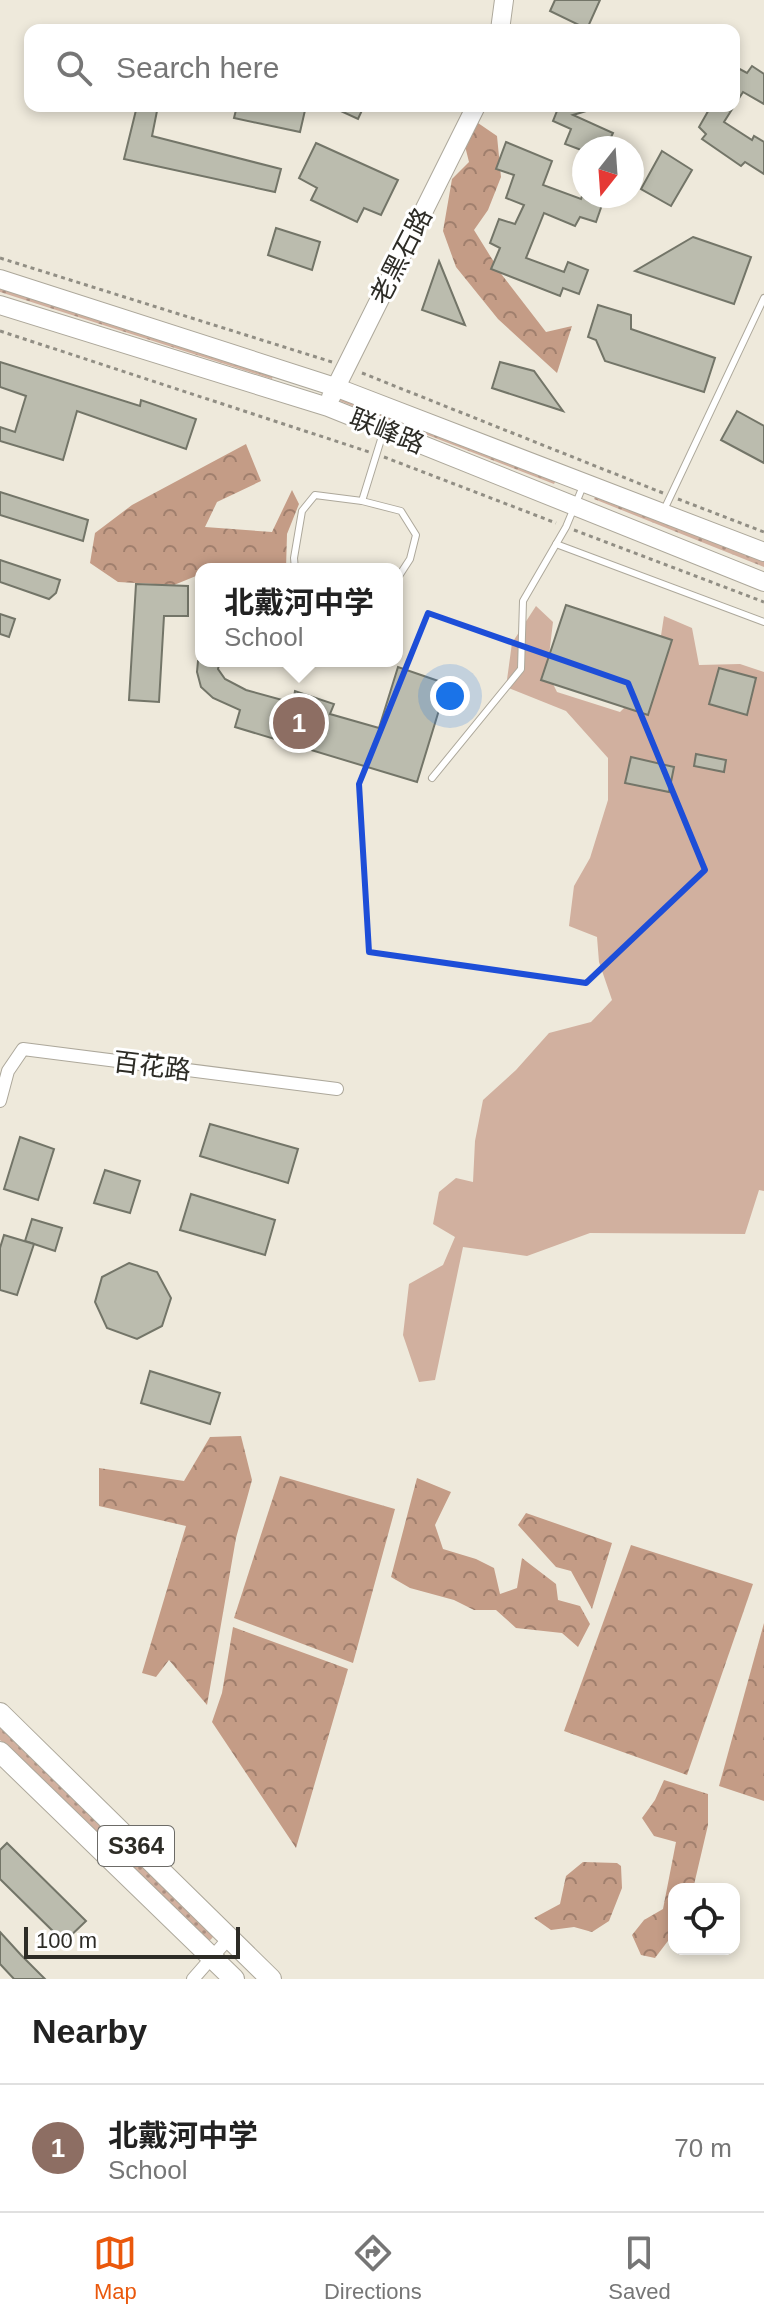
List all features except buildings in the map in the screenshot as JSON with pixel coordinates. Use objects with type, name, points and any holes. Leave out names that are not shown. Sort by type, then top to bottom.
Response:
[{"type":"main road","points":[[501,24],[504,0]]},
{"type":"main road","name":"老黑石路","points":[[328,407],[335,387],[473,112]]},
{"type":"main road","name":"联峰路","points":[[0,279],[335,387],[764,552]]},
{"type":"main road","name":"联峰路","points":[[0,305],[328,407],[764,582]]},
{"type":"main road","name":"S364","points":[[0,1713],[271,1979]]},
{"type":"main road","name":"S364","points":[[0,1752],[234,1979]]},
{"type":"street","name":"百花路","points":[[0,1101],[8,1071],[23,1049],[337,1089]]},
{"type":"street","points":[[193,1979],[229,1938]]},
{"type":"lane","points":[[661,514],[764,298]]},
{"type":"lane","points":[[362,501],[384,430]]},
{"type":"lane","points":[[432,778],[521,669],[523,601],[556,544],[584,482]]},
{"type":"lane","points":[[294,563],[302,511],[315,495],[362,501],[401,511],[416,535],[410,559],[403,570]]},
{"type":"lane","points":[[556,544],[764,622]]},
{"type":"highlighted area","points":[[428,613],[628,683],[705,870],[586,983],[369,952],[359,784]]},
{"type":"shaded area","points":[[0,285],[274,372],[272,379],[0,292]]},
{"type":"shaded area","points":[[343,395],[557,478],[554,484],[340,401]]},
{"type":"shaded area","points":[[597,493],[764,559],[764,567],[594,499]]},
{"type":"shaded area","points":[[536,606],[553,622],[547,672],[557,692],[620,712],[631,701],[659,649],[664,616],[692,628],[699,665],[740,664],[764,672],[764,1191],[759,1190],[745,1234],[590,1233],[527,1256],[463,1247],[435,1380],[419,1382],[403,1335],[409,1284],[443,1265],[455,1237],[433,1224],[439,1192],[456,1178],[473,1182],[475,1141],[483,1100],[516,1070],[549,1033],[591,1022],[612,1000],[599,962],[597,937],[569,926],[574,886],[590,858],[608,800],[608,758],[566,711],[506,687],[512,643]]},
{"type":"shaded area","points":[[0,1723],[216,1934],[208,1942],[0,1740]]},
{"type":"green space","points":[[478,123],[497,136],[501,177],[488,210],[474,230],[502,275],[546,332],[572,326],[557,373],[498,319],[456,267],[443,231],[452,179],[469,162],[464,142]]},
{"type":"green space","points":[[246,444],[261,481],[217,502],[205,527],[272,532],[292,490],[299,504],[287,534],[286,563],[195,563],[195,576],[174,585],[118,582],[90,563],[95,533],[132,505]]},
{"type":"green space","points":[[241,1436],[252,1480],[236,1538],[207,1705],[169,1660],[156,1677],[142,1673],[186,1526],[99,1506],[99,1468],[184,1481],[210,1437]]},
{"type":"green space","points":[[280,1476],[395,1509],[353,1663],[234,1618]]},
{"type":"green space","points":[[417,1478],[451,1492],[435,1525],[443,1549],[494,1568],[500,1594],[517,1588],[522,1558],[556,1584],[558,1600],[580,1606],[590,1624],[578,1647],[562,1633],[516,1628],[496,1610],[474,1610],[454,1600],[410,1588],[391,1577]]},
{"type":"green space","points":[[526,1513],[612,1543],[592,1609],[571,1571],[556,1567],[518,1525]]},
{"type":"green space","points":[[631,1545],[753,1584],[687,1775],[564,1731]]},
{"type":"green space","points":[[764,1623],[764,1801],[719,1786]]},
{"type":"green space","points":[[233,1627],[348,1669],[296,1848],[212,1722],[222,1693]]},
{"type":"green space","points":[[664,1780],[708,1794],[708,1825],[694,1883],[668,1883],[676,1842],[654,1836],[642,1818]]},
{"type":"green space","points":[[583,1862],[617,1863],[621,1866],[622,1888],[609,1921],[592,1932],[574,1927],[551,1930],[534,1918],[560,1904],[566,1876]]},
{"type":"green space","points":[[668,1883],[668,1941],[655,1958],[641,1955],[632,1935],[644,1920],[663,1909]]},
{"type":"place","name":"北戴河中学","points":[[299,723]]}]
